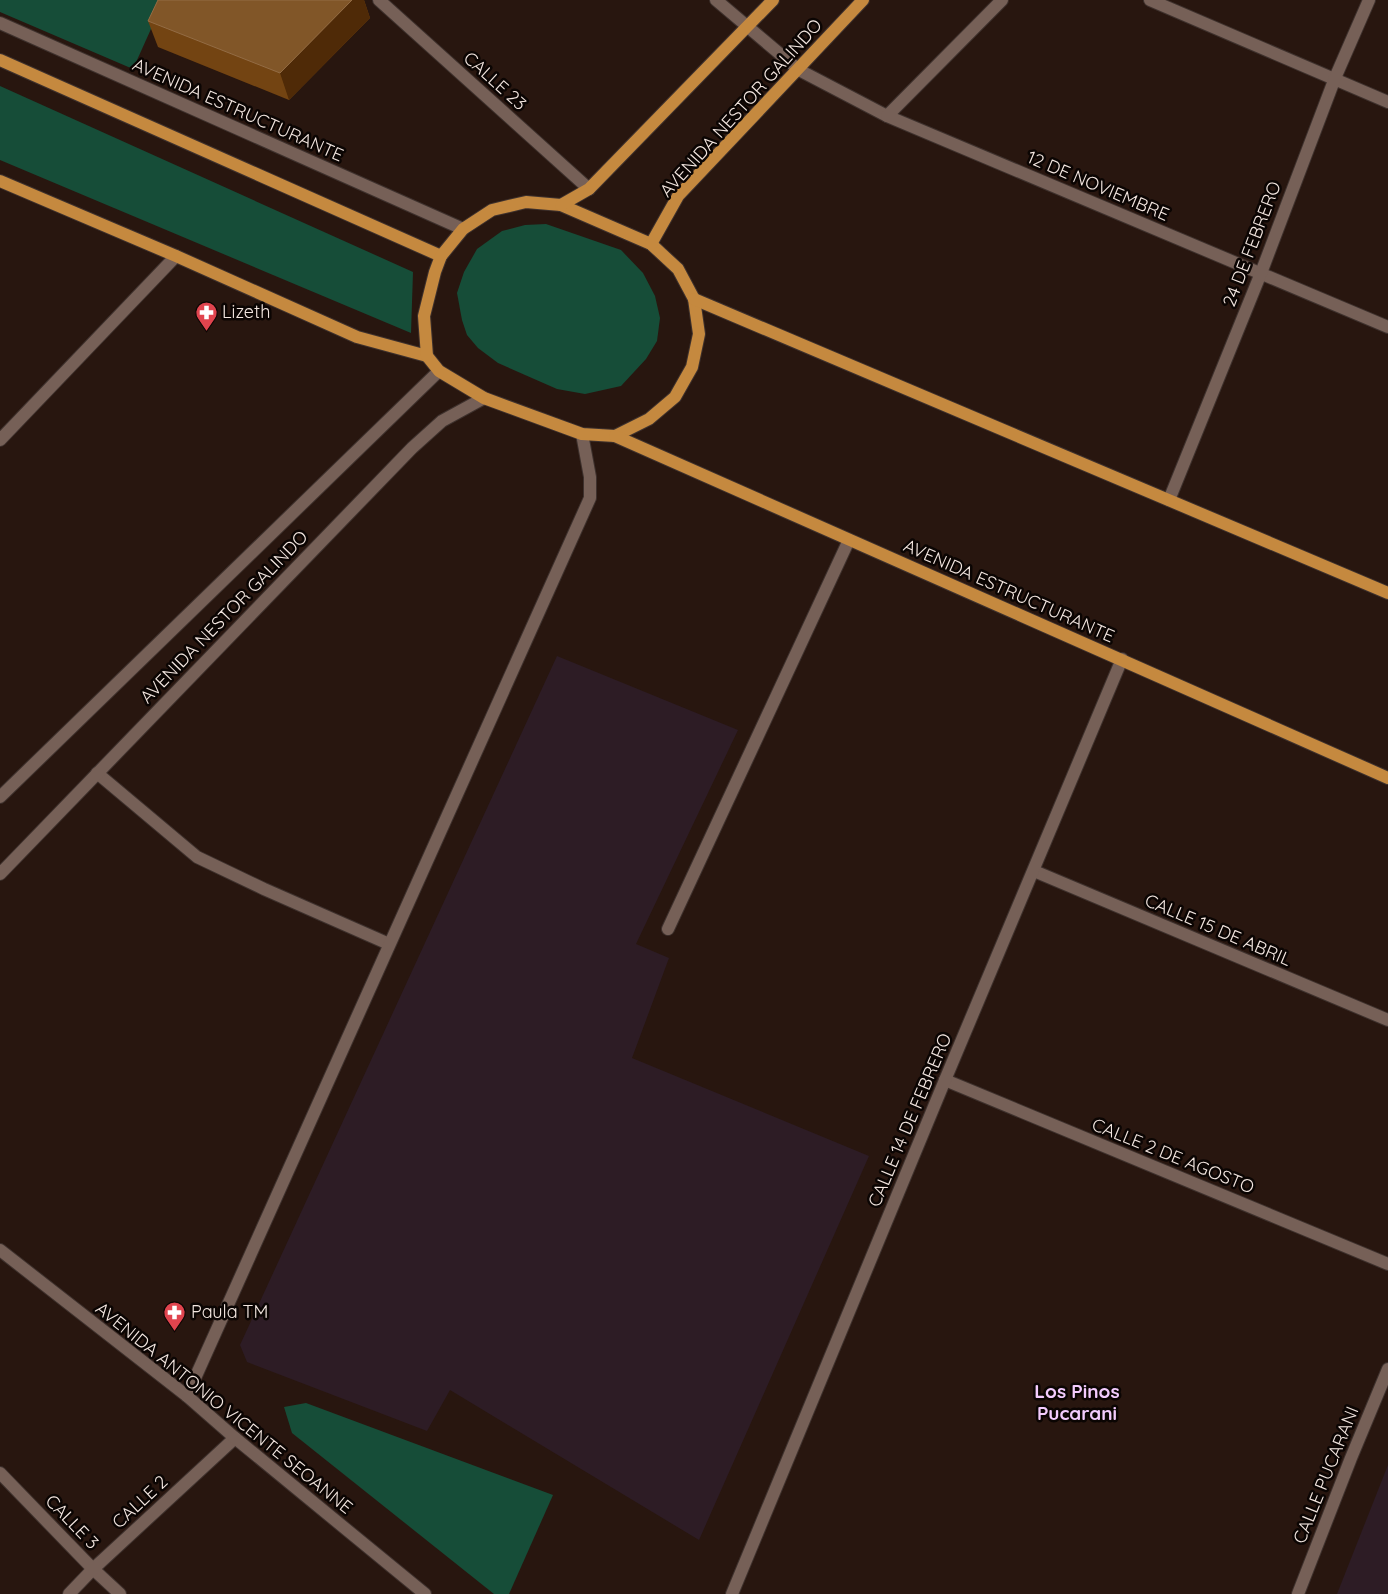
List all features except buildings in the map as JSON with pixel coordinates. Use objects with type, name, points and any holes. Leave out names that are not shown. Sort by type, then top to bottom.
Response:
[{"type":"main road","points":[[561,206],[589,189],[773,0]]},
{"type":"main road","name":"AVENIDA NESTOR GALINDO","points":[[651,244],[678,196],[864,0]]},
{"type":"main road","points":[[0,60],[441,256]]},
{"type":"main road","points":[[0,181],[176,256],[357,337],[427,356],[440,371],[484,398],[582,434],[615,436],[648,419],[675,397],[692,367],[699,334],[694,299],[678,269],[651,244],[561,206],[526,202],[492,210],[462,229],[441,256],[434,272],[424,316],[427,356]]},
{"type":"main road","points":[[694,299],[1388,593]]},
{"type":"main road","name":"AVENIDA ESTRUCTURANTE","points":[[615,436],[1388,778]]},
{"type":"street","name":"CALLE 23","points":[[378,0],[589,189]]},
{"type":"street","name":"12 DE NOVIEMBRE","points":[[716,0],[799,70],[887,116],[1388,327]]},
{"type":"street","points":[[887,116],[1002,0]]},
{"type":"street","points":[[1150,0],[1388,102]]},
{"type":"street","name":"24 DE FEBRERO","points":[[1169,500],[1261,273],[1335,78],[1369,0]]},
{"type":"street","name":"AVENIDA ESTRUCTURANTE","points":[[0,23],[462,229]]},
{"type":"street","points":[[0,440],[176,256]]},
{"type":"street","name":"AVENIDA NESTOR GALINDO","points":[[0,797],[440,371]]},
{"type":"street","name":"AVENIDA NESTOR GALINDO","points":[[0,874],[412,448],[442,421],[484,398]]},
{"type":"street","points":[[187,1396],[590,498],[590,477],[582,434]]},
{"type":"street","points":[[668,929],[849,540]]},
{"type":"street","name":"CALLE 14 DE FEBRERO","points":[[732,1594],[1122,659]]},
{"type":"street","points":[[97,773],[196,857],[389,944]]},
{"type":"street","name":"CALLE 15 DE ABRIL","points":[[1034,871],[1388,1020]]},
{"type":"street","name":"CALLE 2 DE AGOSTO","points":[[945,1080],[1388,1264]]},
{"type":"street","name":"AVENIDA ANTONIO VICENTE SEOANNE","points":[[0,1250],[187,1396],[235,1438],[425,1594]]},
{"type":"street","name":"CALLE PUCARANI","points":[[1298,1594],[1388,1369]]},
{"type":"street","name":"CALLE 2","points":[[69,1594],[235,1438]]},
{"type":"street","name":"CALLE 3","points":[[0,1473],[120,1594]]},
{"type":"shaded area","points":[[557,656],[738,730],[636,944],[669,958],[632,1058],[869,1156],[699,1540],[450,1390],[427,1431],[247,1362],[240,1345]]},
{"type":"shaded area","points":[[1388,1465],[1388,1594],[1337,1594]]},
{"type":"green space","points":[[0,0],[164,0],[133,69],[0,12]]},
{"type":"green space","points":[[0,86],[413,272],[411,333],[0,160]]},
{"type":"green space","points":[[546,224],[621,250],[643,273],[655,296],[660,318],[657,341],[646,359],[621,386],[585,394],[557,389],[498,363],[478,348],[467,335],[457,293],[464,272],[477,249],[502,231],[525,225]]},
{"type":"green space","points":[[306,1403],[553,1495],[509,1594],[494,1594],[292,1433],[284,1407]]},
{"type":"place","name":"Lizeth","points":[[206,331]]},
{"type":"place","name":"Paula TM","points":[[175,1331]]},
{"type":"district","name":"Los Pinos Pucarani","points":[[1077,1402]]}]
